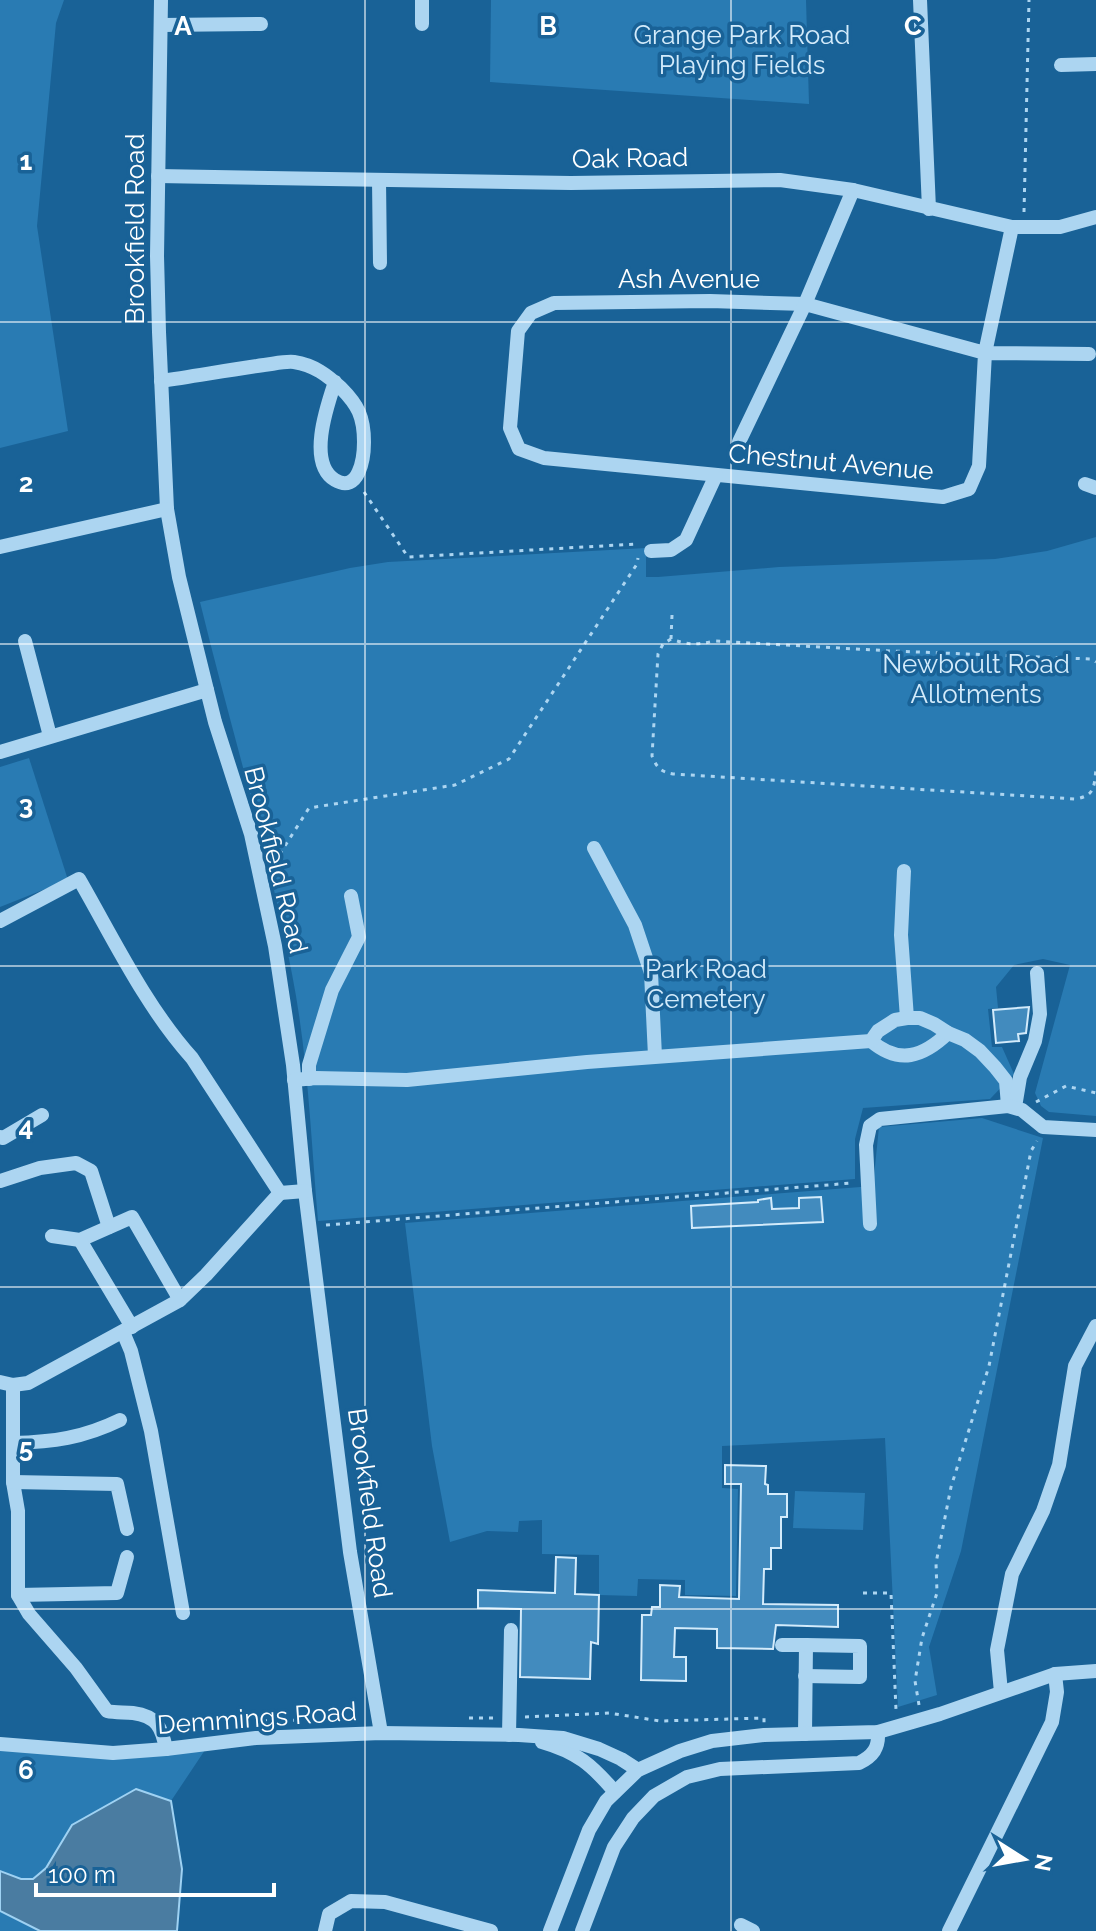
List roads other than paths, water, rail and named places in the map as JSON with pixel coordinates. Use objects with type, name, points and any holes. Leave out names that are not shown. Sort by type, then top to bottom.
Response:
[{"type":"street","name":"Brookfield Road","points":[[161,0],[158,271],[167,509],[179,577],[215,722],[251,834],[302,1080],[305,1191],[350,1552],[381,1733]]},
{"type":"street","points":[[422,0],[422,24]]},
{"type":"street","points":[[920,0],[929,209]]},
{"type":"street","points":[[161,25],[261,24]]},
{"type":"street","points":[[1061,65],[1096,64]]},
{"type":"street","name":"Oak Road","points":[[158,176],[571,183],[780,180],[853,190],[1018,227],[1060,227],[1096,217]]},
{"type":"street","points":[[379,180],[380,263]]},
{"type":"street","points":[[739,442],[805,304],[853,190]]},
{"type":"street","name":"Chestnut Avenue","points":[[519,449],[544,458],[943,497],[969,489],[979,466],[985,353],[1018,227]]},
{"type":"street","name":"Ash Avenue","points":[[519,449],[510,428],[518,331],[531,313],[554,303],[710,301],[805,304],[985,353],[1089,354]]},
{"type":"street","points":[[161,381],[292,362],[323,372],[335,382],[356,403],[364,430],[359,474],[352,481],[342,483],[331,477],[323,463],[320,446],[323,421],[335,382]]},
{"type":"street","points":[[651,551],[671,550],[686,540],[716,475]]},
{"type":"street","points":[[0,547],[167,509]]},
{"type":"street","points":[[25,641],[50,736]]},
{"type":"street","points":[[0,752],[207,690]]},
{"type":"street","points":[[594,848],[635,925],[651,973],[655,1056]]},
{"type":"street","points":[[904,871],[901,935],[907,1018]]},
{"type":"street","points":[[0,921],[79,879],[156,1011],[192,1058],[280,1193]]},
{"type":"street","points":[[351,896],[359,937],[332,990],[302,1080],[407,1080],[655,1056],[871,1041],[887,1052],[910,1056],[925,1052],[948,1033]]},
{"type":"street","points":[[1015,1107],[1020,1077],[1035,1041],[1040,1014],[1037,973]]},
{"type":"street","points":[[871,1041],[886,1025],[907,1018],[920,1018],[965,1040],[980,1051],[1006,1081],[1015,1107],[1043,1127],[1096,1130]]},
{"type":"street","points":[[870,1224],[866,1145],[870,1126],[880,1119],[1015,1107]]},
{"type":"street","points":[[0,1137],[42,1115]]},
{"type":"street","points":[[0,1181],[40,1168],[76,1163],[91,1171],[109,1227]]},
{"type":"street","points":[[166,1749],[163,1732],[148,1717],[107,1711],[76,1668],[29,1614],[18,1595],[18,1511],[6,1383],[28,1383],[180,1300],[280,1193],[305,1191]]},
{"type":"street","points":[[52,1236],[80,1240],[132,1217],[180,1300]]},
{"type":"street","points":[[80,1240],[127,1330],[151,1431],[183,1613]]},
{"type":"street","points":[[1001,1692],[997,1650],[1012,1574],[1043,1511],[1059,1465],[1075,1366],[1096,1326]]},
{"type":"street","points":[[13,1443],[76,1437],[120,1420]]},
{"type":"street","points":[[13,1482],[117,1484],[127,1529]]},
{"type":"street","points":[[18,1595],[117,1593],[127,1557]]},
{"type":"street","points":[[511,1630],[509,1717],[514,1735]]},
{"type":"street","points":[[782,1645],[860,1646],[860,1677],[805,1676]]},
{"type":"street","points":[[805,1734],[806,1645]]},
{"type":"street","points":[[550,1931],[589,1830],[606,1801],[638,1770],[712,1741],[764,1735],[878,1732],[1055,1674],[1096,1671]]},
{"type":"street","points":[[949,1931],[1052,1722],[1057,1692],[1055,1674]]},
{"type":"street","points":[[582,1931],[614,1847],[633,1818],[654,1796],[687,1777],[720,1769],[859,1763],[869,1758],[879,1743],[878,1732]]},
{"type":"street","name":"Demmings Road","points":[[0,1744],[113,1753],[256,1738],[381,1733],[514,1735],[563,1738],[599,1749],[638,1770]]},
{"type":"street","name":"Demmings Road","points":[[514,1735],[558,1747],[587,1762],[615,1792]]},
{"type":"street","points":[[325,1931],[329,1914],[351,1901],[385,1902],[491,1931]]},
{"type":"park label","name":"Grange Park Road Playing Fields","points":[[742,50]]},
{"type":"park label","name":"Newboult Road Allotments","points":[[976,679]]},
{"type":"park label","name":"Park Road Cemetery","points":[[706,984]]}]
